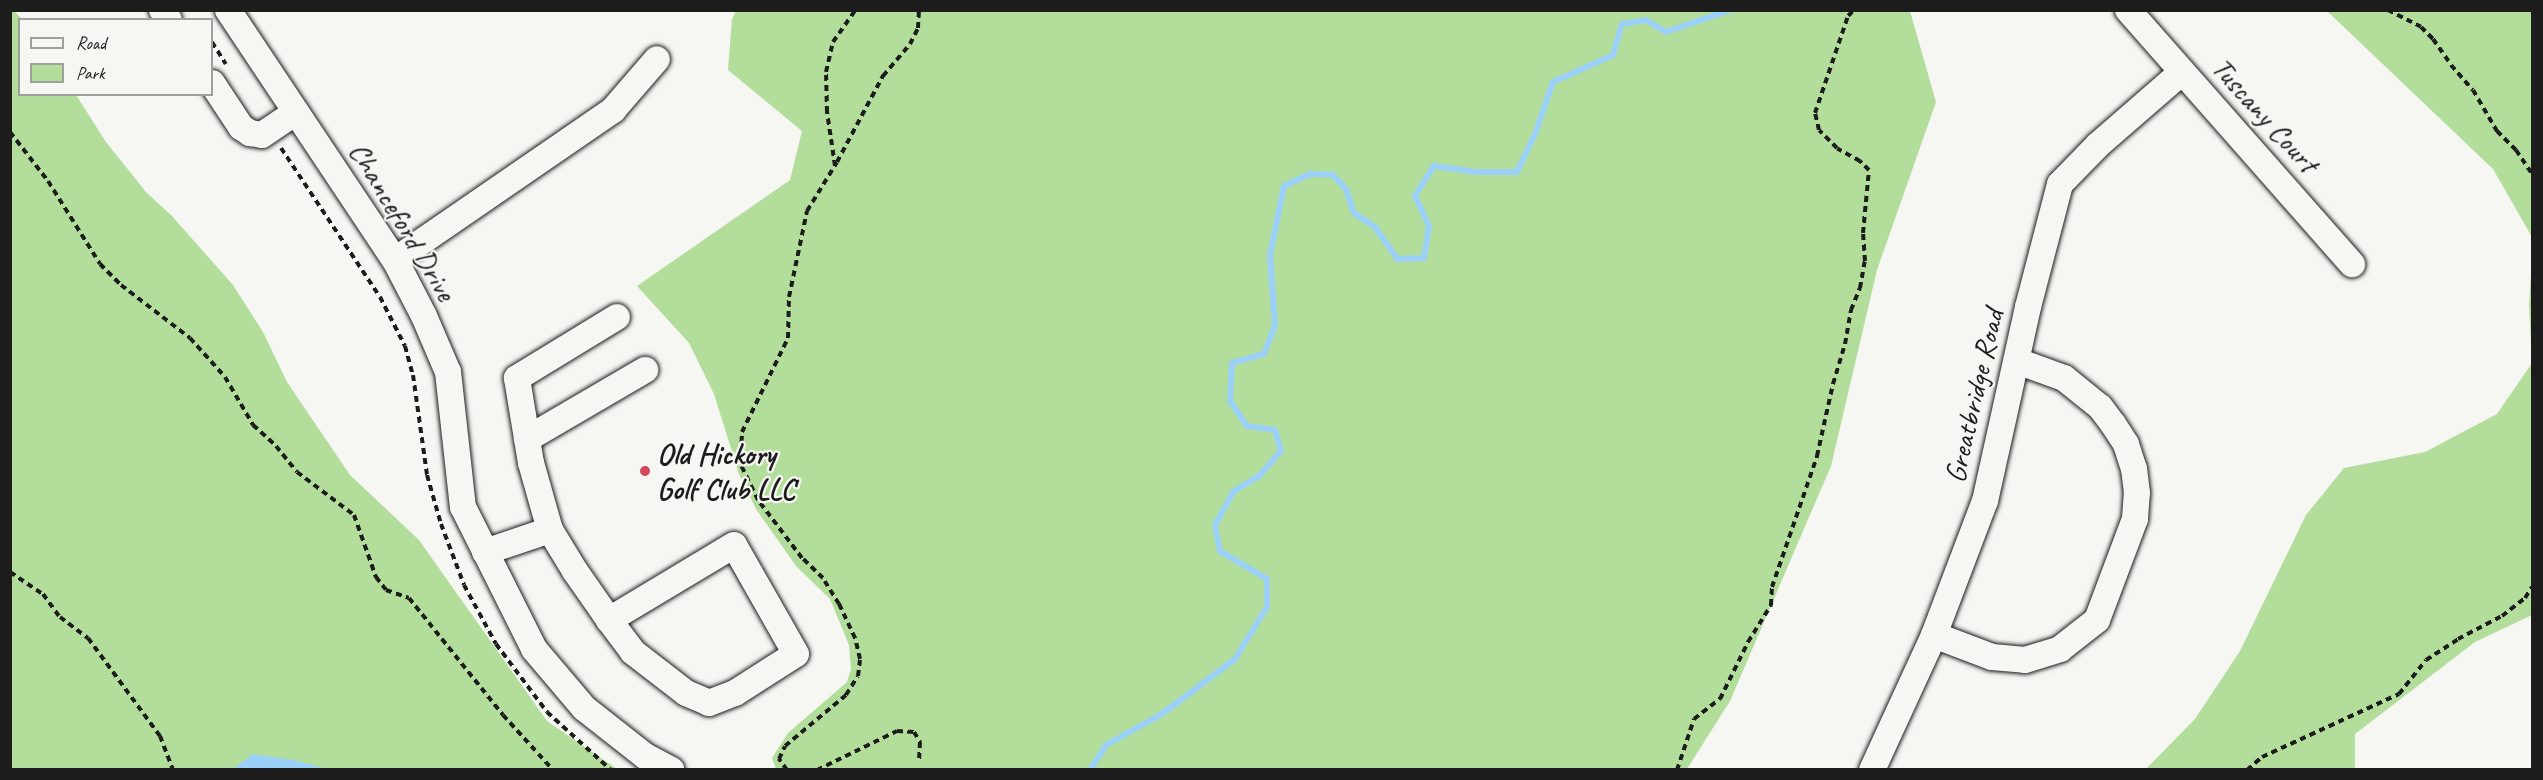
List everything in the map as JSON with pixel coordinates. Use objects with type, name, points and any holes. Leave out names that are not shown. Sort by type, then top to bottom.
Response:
[{"type":"street","name":"Chanceford Drive","points":[[228,10],[395,260],[424,316],[448,372],[463,507],[534,649],[584,708],[645,756],[670,770]]},
{"type":"street","name":"Tuscany Court","points":[[2128,10],[2352,264]]},
{"type":"street","points":[[395,260],[613,110],[657,59]]},
{"type":"street","name":"Greatbridge Road","points":[[1872,770],[1934,635],[1985,501],[2028,307],[2060,184],[2098,145],[2182,72]]},
{"type":"street","points":[[220,76],[241,127],[262,135],[296,112]]},
{"type":"street","points":[[609,620],[734,546],[796,654],[735,693],[710,703],[686,693],[633,652],[609,620],[550,530],[527,439],[518,378],[617,317]]},
{"type":"street","points":[[1934,635],[1992,657],[2025,660],[2060,649],[2097,620],[2135,519],[2138,494],[2134,469],[2126,444],[2113,424],[2100,407],[2064,378],[2017,361]]},
{"type":"street","points":[[527,439],[645,370]]},
{"type":"street","points":[[485,552],[550,530]]},
{"type":"path","points":[[835,167],[827,112],[826,72],[833,42],[855,10]]},
{"type":"path","points":[[787,770],[779,759],[785,746],[846,695],[858,676],[860,659],[855,638],[828,586],[802,558],[758,500],[740,463],[742,432],[788,338],[789,297],[807,211],[835,167],[883,76],[918,28],[919,10]]},
{"type":"path","points":[[1677,770],[1694,719],[1720,699],[1748,642],[1771,605],[1772,588],[1817,456],[1845,344],[1851,310],[1860,288],[1865,261],[1863,233],[1869,170],[1860,161],[1837,148],[1819,130],[1815,113],[1848,16],[1854,10]]},
{"type":"path","points":[[2388,10],[2421,27],[2433,39],[2473,90],[2497,131],[2516,150],[2532,174]]},
{"type":"path","points":[[213,46],[220,76]]},
{"type":"path","points":[[269,130],[380,297],[405,346],[413,375],[427,475],[441,524],[470,595],[496,644],[548,712],[611,770]]},
{"type":"path","points":[[10,132],[48,181],[100,264],[121,285],[190,338],[225,376],[253,425],[276,446],[297,472],[354,515],[376,577],[386,590],[409,598],[503,715],[553,770]]},
{"type":"path","points":[[10,572],[43,594],[60,617],[88,638],[160,736],[173,770]]},
{"type":"path","points":[[2247,770],[2281,748],[2399,694],[2426,660],[2458,639],[2502,616],[2525,598],[2532,586]]},
{"type":"path","points":[[817,770],[897,730],[914,732],[920,742],[919,759]]},
{"type":"green space","points":[[10,11],[14,11],[21,18],[18,18],[18,96],[77,96],[106,142],[146,192],[172,216],[233,285],[263,332],[287,382],[350,475],[419,540],[547,721],[617,769],[11,769]]},
{"type":"green space","points":[[736,11],[1910,11],[1936,102],[1877,270],[1831,466],[1730,701],[1687,769],[776,769],[772,758],[788,733],[847,682],[851,669],[849,645],[830,599],[796,566],[756,509],[739,474],[714,394],[689,343],[637,286],[790,180],[802,131],[728,70],[732,19]]},
{"type":"green space","points":[[2327,11],[2532,11],[2532,237],[2493,169]]},
{"type":"green space","points":[[2532,257],[2532,363],[2529,305]]},
{"type":"green space","points":[[2532,363],[2532,615],[2475,642],[2355,734],[2355,769],[2146,769],[2195,719],[2240,651],[2306,515],[2344,468],[2425,452],[2497,414]]},
{"type":"water","points":[[253,754],[294,760],[327,769],[233,769]]},
{"type":"waterway","points":[[1090,770],[1106,745],[1162,714],[1235,659],[1267,607],[1267,579],[1220,551],[1215,525],[1234,491],[1259,476],[1281,451],[1275,430],[1247,426],[1230,401],[1232,363],[1264,354],[1275,325],[1270,255],[1284,186],[1310,174],[1333,175],[1346,189],[1354,213],[1375,227],[1397,259],[1424,258],[1429,226],[1415,196],[1434,166],[1477,172],[1517,172],[1535,134],[1553,82],[1613,55],[1622,24],[1646,20],[1666,32],[1730,10]]},
{"type":"place","name":"Old Hickory Golf Club LLC","points":[[645,471]]}]
